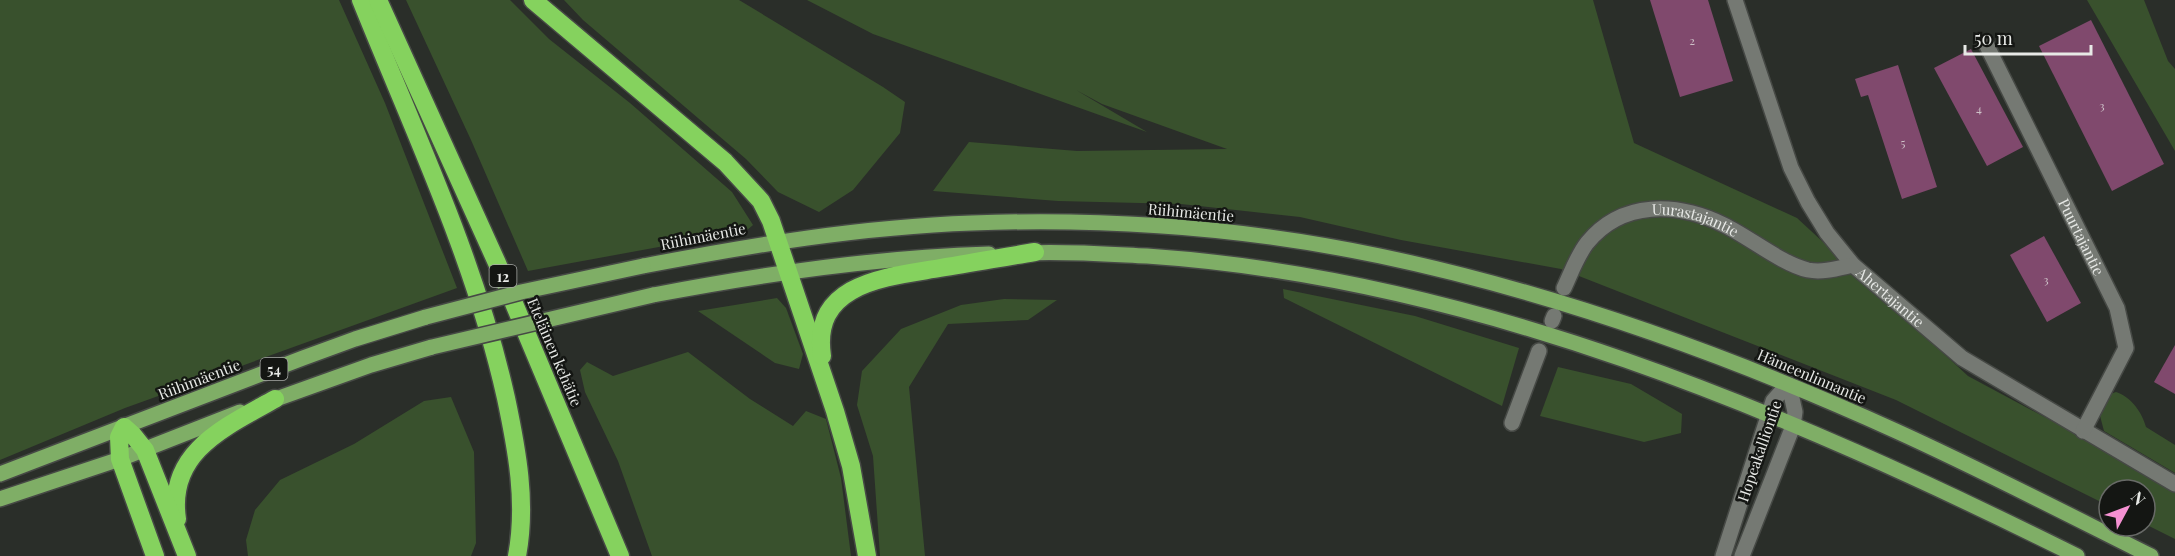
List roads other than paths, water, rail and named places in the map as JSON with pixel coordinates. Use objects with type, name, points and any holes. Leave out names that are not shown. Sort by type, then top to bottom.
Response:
[{"type":"highway","points":[[361,0],[453,222],[487,322],[514,438],[520,477],[522,532],[517,556]]},
{"type":"highway","name":"Eteläinen kehätie","points":[[378,0],[497,263],[620,556]]},
{"type":"highway","points":[[533,0],[743,179],[761,201],[771,221],[828,387],[851,466],[867,556]]},
{"type":"highway","points":[[828,387],[821,336],[825,319],[833,306],[858,286],[891,276],[1035,252]]},
{"type":"highway","points":[[187,556],[177,518],[175,500],[181,472],[190,458],[223,430],[275,399]]},
{"type":"highway","points":[[155,556],[120,459],[119,437],[124,427],[145,450],[187,556]]},
{"type":"main road","name":"Riihimäentie","points":[[0,474],[345,343],[426,317],[521,292],[777,241],[970,223],[1116,224],[1215,230],[1295,241],[1377,255],[1442,270]]},
{"type":"main road","points":[[787,272],[960,255],[1035,252],[1102,253],[1208,260],[1299,273],[1424,299],[1518,326],[1618,359],[1768,416],[1931,486],[2077,556]]},
{"type":"main road","name":"Hämeenlinnantie","points":[[1442,270],[1497,284],[1653,334],[1789,385],[1897,431],[2151,556]]},
{"type":"main road","name":"54","points":[[0,499],[145,450],[370,364],[652,295],[787,272]]},
{"type":"street","name":"Ahertajantie","points":[[1735,0],[1791,168],[1827,233],[1853,265],[1962,358],[2175,484]]},
{"type":"street","name":"Puurtajantie","points":[[1987,46],[2118,308],[2126,348],[2083,431]]},
{"type":"street","name":"Uurastajantie","points":[[1564,288],[1586,245],[1602,227],[1621,216],[1652,208],[1681,210],[1722,224],[1786,261],[1808,270],[1829,270],[1853,265]]},
{"type":"street","points":[[1512,423],[1539,351]]},
{"type":"street","name":"Hopeakalliontie","points":[[1723,556],[1773,401],[1789,385]]},
{"type":"street","name":"Hopeakalliontie","points":[[1742,556],[1793,426],[1796,412],[1789,385]]}]
